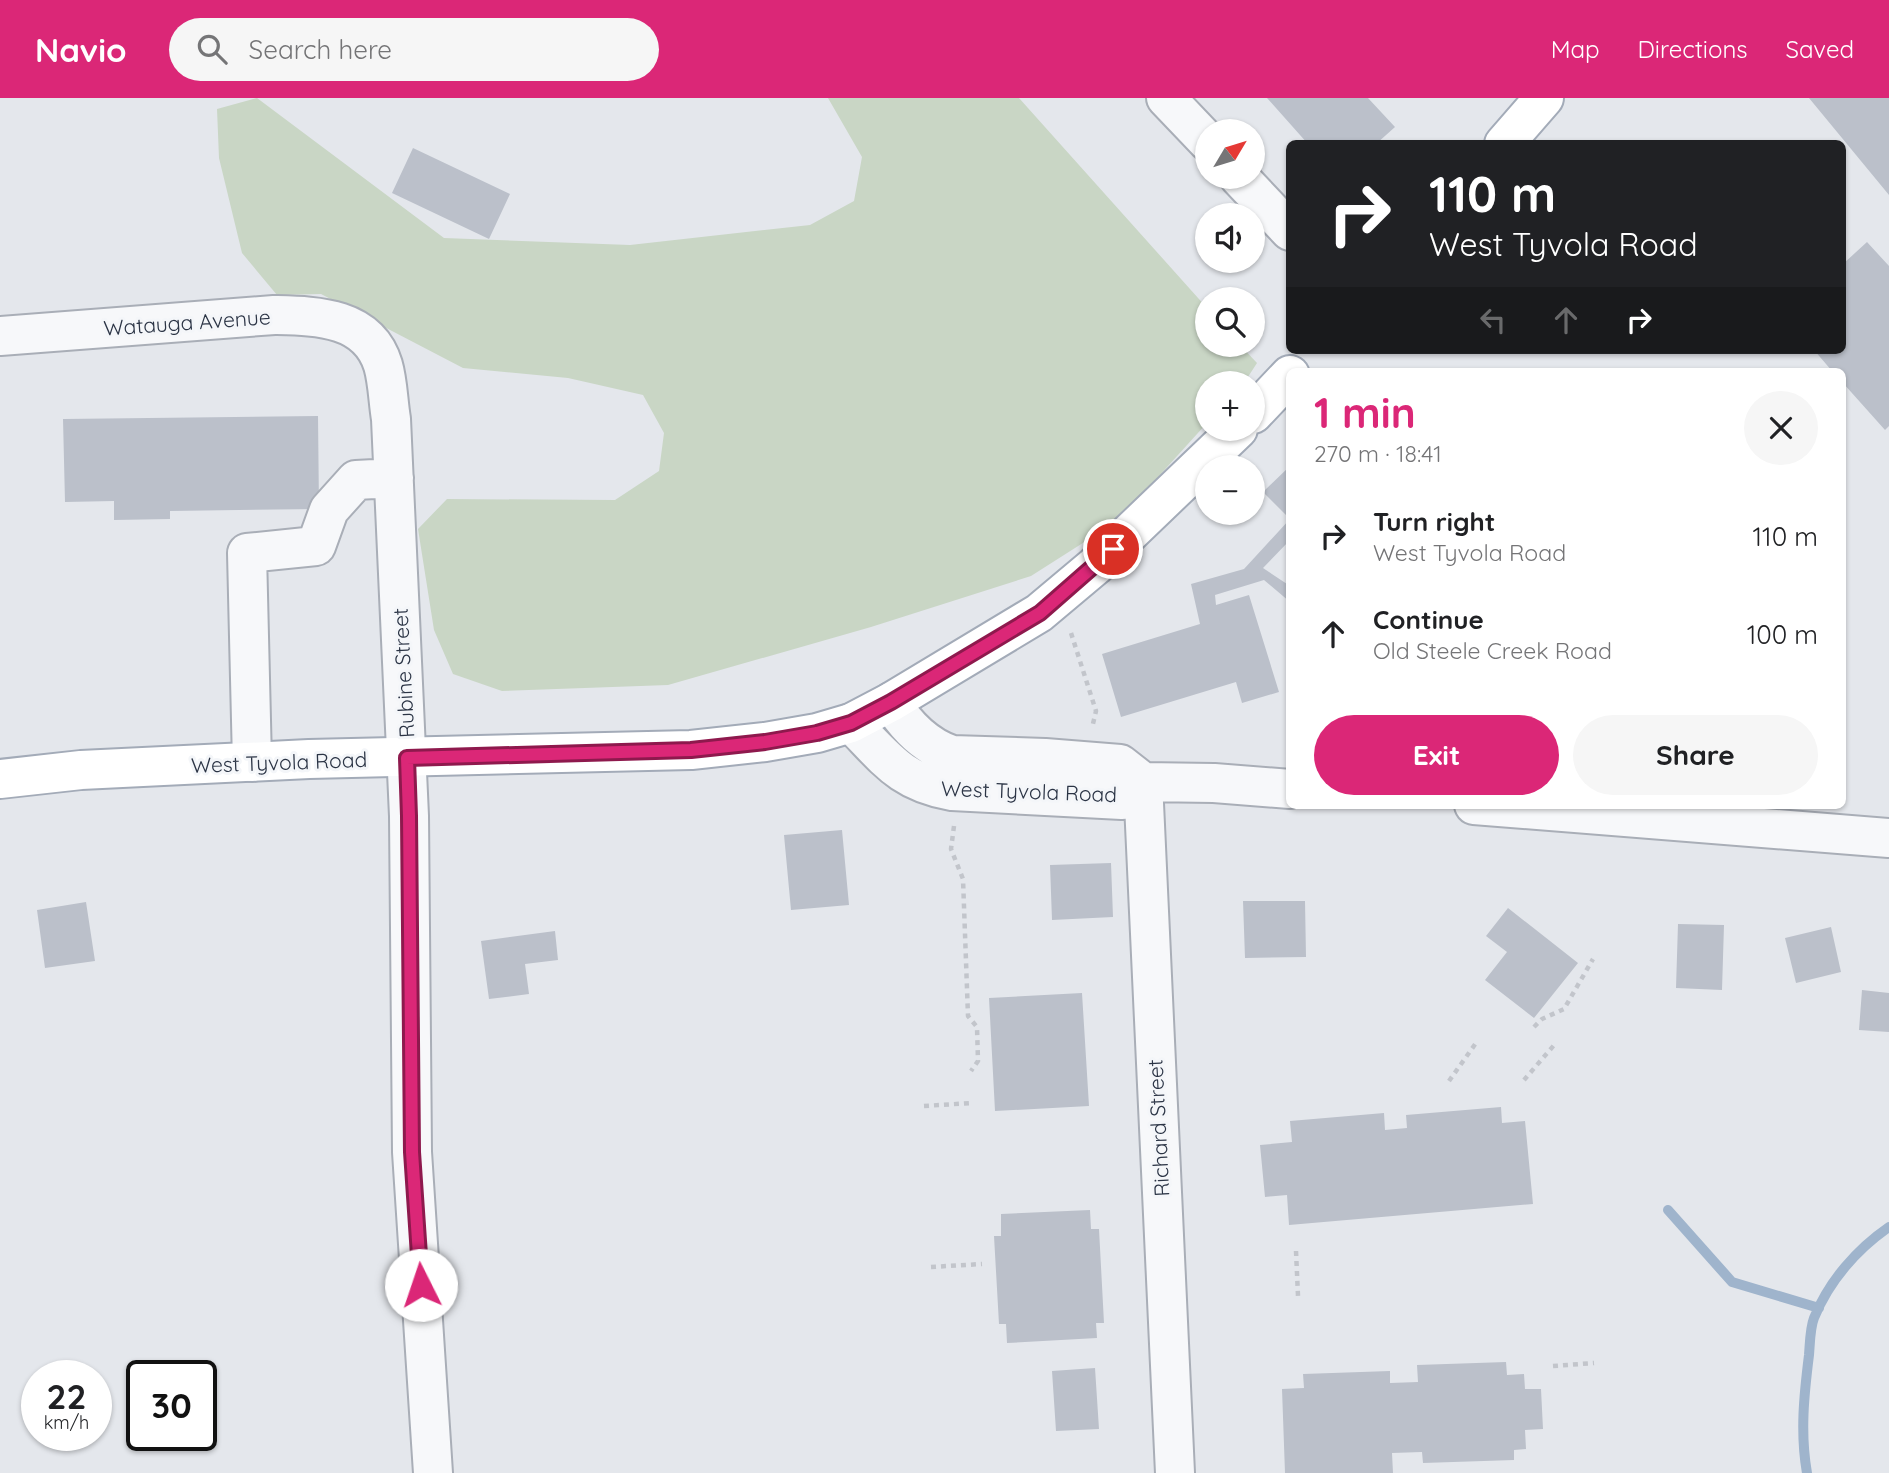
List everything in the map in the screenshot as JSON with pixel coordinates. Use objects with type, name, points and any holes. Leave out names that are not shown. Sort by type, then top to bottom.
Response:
[{"type":"main road","points":[[1507,140],[1544,98]]},
{"type":"main road","points":[[1296,368],[1309,354]]},
{"type":"main road","points":[[1265,401],[1286,378]]},
{"type":"main road","points":[[891,702],[1040,613],[1095,566],[1225,441]]},
{"type":"main road","name":"West Tyvola Road","points":[[0,779],[81,770],[252,762],[691,750],[817,733],[851,723],[891,702]]},
{"type":"street","points":[[1166,98],[1195,128]]},
{"type":"street","points":[[1250,189],[1286,227]]},
{"type":"street","name":"Watauga Avenue","points":[[0,336],[274,316],[319,316],[347,323],[367,339]]},
{"type":"street","name":"Rubine Street","points":[[367,339],[383,365],[391,419],[409,816],[412,1152],[433,1473]]},
{"type":"street","points":[[252,762],[247,553],[316,546],[329,510],[356,480],[394,478]]},
{"type":"street","name":"West Tyvola Road","points":[[891,702],[908,726],[921,738],[952,755],[1120,764],[1143,782],[1213,783],[1286,789]]},
{"type":"street","name":"West Tyvola Road","points":[[851,723],[902,774],[927,786],[952,791],[1122,800],[1143,782]]},
{"type":"street","name":"Richard Street","points":[[1143,782],[1175,1473]]},
{"type":"street","points":[[1524,809],[1889,838]]},
{"type":"path","points":[[1071,632],[1096,711],[1089,737]]},
{"type":"path","points":[[955,822],[951,849],[963,879],[968,1016],[977,1027],[978,1060],[971,1070]]},
{"type":"path","points":[[1534,1027],[1542,1019],[1564,1009],[1593,959]]},
{"type":"path","points":[[1449,1081],[1476,1043]]},
{"type":"path","points":[[1524,1080],[1555,1044]]},
{"type":"path","points":[[924,1106],[972,1103]]},
{"type":"path","points":[[1296,1251],[1298,1296]]},
{"type":"path","points":[[931,1267],[982,1264]]},
{"type":"path","points":[[1553,1366],[1594,1363]]},
{"type":"green space","points":[[257,98],[444,238],[630,245],[810,225],[854,201],[862,157],[828,98],[1019,98],[1195,295],[1195,357],[1251,357],[1257,363],[1252,371],[1195,371],[1195,436],[1119,520],[1031,576],[871,627],[668,685],[502,691],[453,674],[434,630],[418,529],[447,499],[615,500],[659,471],[664,433],[643,395],[568,378],[463,368],[321,294],[277,295],[242,253],[219,158],[217,109]]},
{"type":"building","points":[[1267,98],[1368,98],[1395,127],[1380,140],[1304,140]]},
{"type":"building","points":[[1809,98],[1889,98],[1889,195],[1846,140]]},
{"type":"building","points":[[413,148],[510,194],[489,239],[392,193]]},
{"type":"building","points":[[1867,242],[1889,266],[1889,426],[1885,430],[1846,386],[1846,368],[1829,368],[1817,354],[1846,354],[1846,261]]},
{"type":"building","points":[[318,416],[319,509],[170,511],[170,519],[114,520],[114,501],[65,502],[63,419]]},
{"type":"building","points":[[1286,470],[1286,515],[1265,494],[1265,490]]},
{"type":"building","points":[[1286,523],[1286,544],[1263,568],[1286,583],[1286,599],[1264,580],[1215,595],[1216,605],[1249,595],[1279,692],[1242,703],[1236,682],[1121,717],[1102,654],[1200,624],[1191,584],[1244,569]]},
{"type":"building","points":[[842,830],[849,905],[791,910],[784,835]]},
{"type":"building","points":[[1111,863],[1113,917],[1052,920],[1050,865]]},
{"type":"building","points":[[1243,901],[1305,901],[1306,957],[1245,958]]},
{"type":"building","points":[[86,902],[95,961],[45,968],[37,910]]},
{"type":"building","points":[[1508,908],[1578,963],[1534,1018],[1485,980],[1507,952],[1486,936]]},
{"type":"building","points":[[1678,924],[1724,925],[1722,990],[1676,988]]},
{"type":"building","points":[[1831,927],[1841,972],[1796,983],[1785,938]]},
{"type":"building","points":[[555,931],[558,960],[525,964],[529,994],[489,999],[481,941]]},
{"type":"building","points":[[1862,990],[1889,993],[1889,1032],[1859,1030]]},
{"type":"building","points":[[1082,993],[1089,1106],[995,1111],[989,998]]},
{"type":"building","points":[[1501,1107],[1502,1123],[1525,1121],[1533,1204],[1289,1225],[1287,1195],[1265,1197],[1260,1145],[1292,1142],[1290,1121],[1384,1113],[1385,1130],[1407,1128],[1406,1115]]},
{"type":"building","points":[[1090,1210],[1091,1229],[1099,1229],[1104,1323],[1096,1323],[1097,1338],[1007,1343],[1006,1324],[999,1324],[994,1236],[1001,1236],[1001,1214]]},
{"type":"building","points":[[1506,1362],[1507,1375],[1524,1374],[1525,1389],[1541,1389],[1543,1429],[1525,1430],[1526,1449],[1514,1450],[1514,1460],[1423,1463],[1422,1452],[1392,1453],[1393,1473],[1285,1473],[1282,1389],[1304,1388],[1303,1374],[1390,1371],[1390,1383],[1418,1382],[1417,1365]]},
{"type":"building","points":[[1095,1368],[1099,1429],[1056,1431],[1052,1371]]},
{"type":"waterway","points":[[1668,1210],[1732,1282],[1819,1308]]},
{"type":"waterway","points":[[1807,1473],[1804,1414],[1810,1336],[1814,1318],[1820,1304],[1845,1267],[1866,1245],[1889,1227]]},
{"type":"route","points":[[421,1285],[412,1152],[407,758],[691,750],[765,742],[817,733],[851,723],[1040,613],[1113,549]]}]
